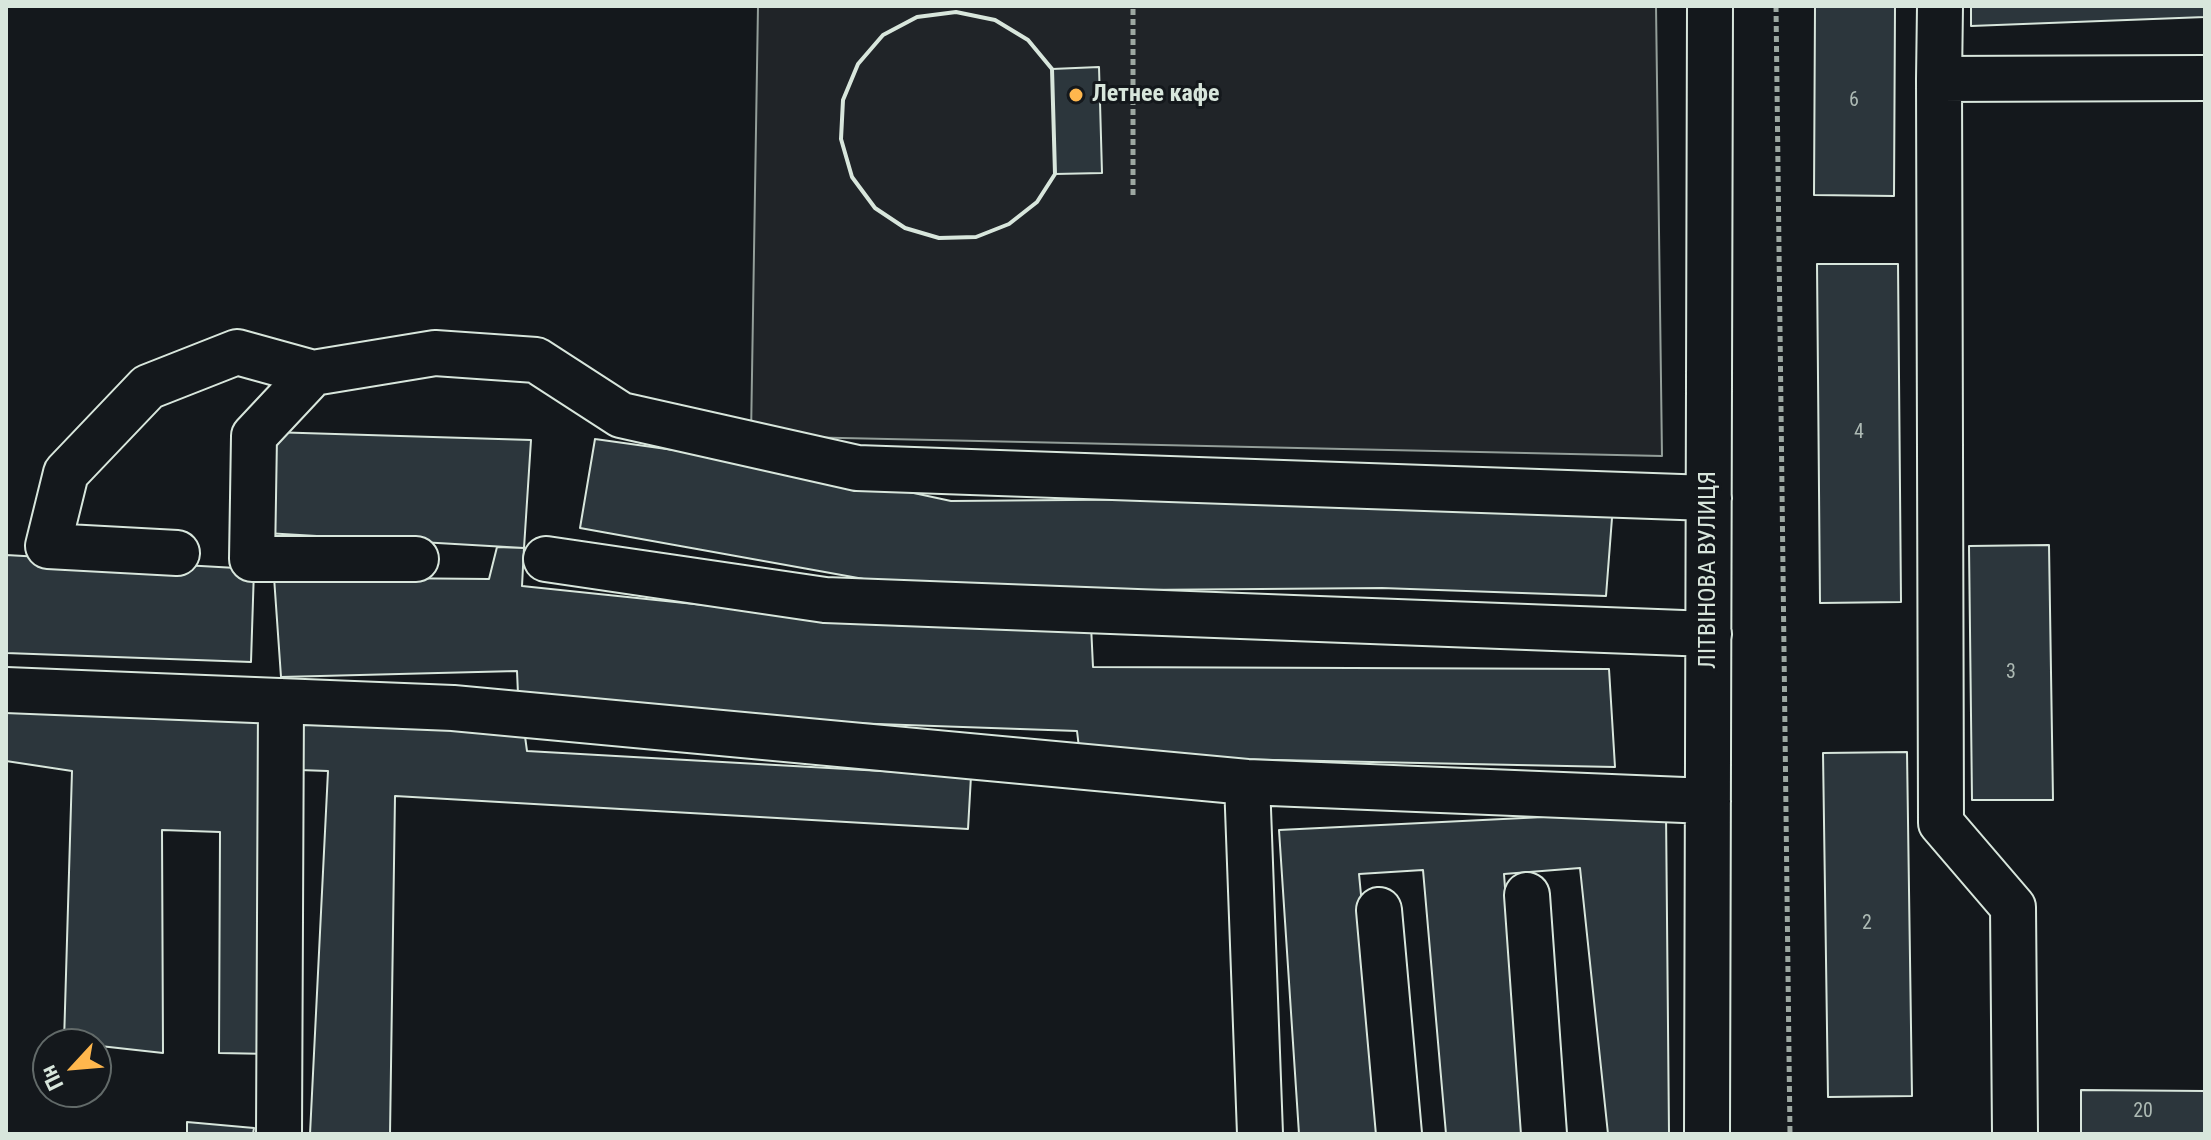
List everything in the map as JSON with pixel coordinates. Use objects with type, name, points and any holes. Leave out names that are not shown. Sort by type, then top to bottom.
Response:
[{"type":"street","name":"ЛІТВІНОВА ВУЛИЦЯ","points":[[1707,1134],[1710,6]]},
{"type":"street","points":[[1940,6],[1941,823],[2013,907],[2015,1134]]},
{"type":"street","points":[[1939,79],[2205,78]]},
{"type":"street","points":[[177,553],[48,546],[66,473],[148,387],[237,352],[313,373],[435,353],[536,360],[621,415],[857,468],[1709,498]]},
{"type":"street","points":[[313,373],[254,436],[252,559],[416,559]]},
{"type":"street","points":[[546,559],[825,600],[1709,634]]},
{"type":"street","points":[[6,690],[453,708],[1247,782],[1708,801]]},
{"type":"street","points":[[279,1134],[281,701]]},
{"type":"street","points":[[1247,782],[1260,1134]]},
{"type":"street","points":[[1527,895],[1544,1134]]},
{"type":"street","points":[[1379,910],[1399,1134]]},
{"type":"path","points":[[1133,6],[1133,195]]},
{"type":"path","points":[[1776,6],[1790,1134]]},
{"type":"shaded area","points":[[758,6],[1656,6],[1662,456],[751,436]]},
{"type":"building","points":[[1815,6],[1895,6],[1894,196],[1814,195]]},
{"type":"building","points":[[1971,6],[2205,6],[2205,17],[1971,26]]},
{"type":"building","name":"Летнее кафе","points":[[1099,67],[1102,173],[1055,174],[1052,69]]},
{"type":"building","points":[[1817,264],[1898,264],[1901,602],[1820,603]]},
{"type":"building","points":[[270,432],[531,440],[524,548],[265,533]]},
{"type":"building","points":[[595,439],[788,466],[951,501],[1306,498],[1613,505],[1606,596],[1382,588],[1016,591],[886,583],[580,528]]},
{"type":"building","points":[[2049,545],[2053,800],[1972,800],[1969,546]]},
{"type":"building","points":[[497,547],[524,548],[522,586],[905,626],[1091,625],[1093,667],[1609,669],[1615,767],[1080,756],[1077,731],[763,720],[518,694],[517,671],[281,677],[274,577],[489,579]]},
{"type":"building","points":[[6,555],[254,569],[251,662],[6,653]]},
{"type":"building","points":[[6,705],[272,712],[271,1054],[219,1053],[220,832],[162,830],[163,1053],[112,1047],[112,1028],[64,1028],[72,771],[6,761]]},
{"type":"building","points":[[296,721],[524,729],[527,751],[971,776],[968,829],[395,796],[390,1134],[310,1134],[328,771],[299,770]]},
{"type":"building","points":[[1907,752],[1912,1096],[1828,1097],[1823,753]]},
{"type":"building","points":[[1666,811],[1669,1134],[1608,1134],[1580,868],[1504,874],[1523,1134],[1446,1134],[1423,870],[1359,874],[1384,1134],[1299,1134],[1279,830]]},
{"type":"building","points":[[2081,1090],[2205,1091],[2205,1134],[2081,1134]]},
{"type":"building","points":[[187,1122],[254,1128],[253,1134],[187,1134]]},
{"type":"wall","points":[[956,12],[995,20],[1028,40],[1052,69],[1055,174],[1037,202],[1009,224],[976,237],[939,238],[905,228],[875,208],[852,177],[841,139],[843,100],[858,64],[883,35],[917,17],[956,12]]},
{"type":"place","name":"Летнее кафе","points":[[1076,95]]}]
